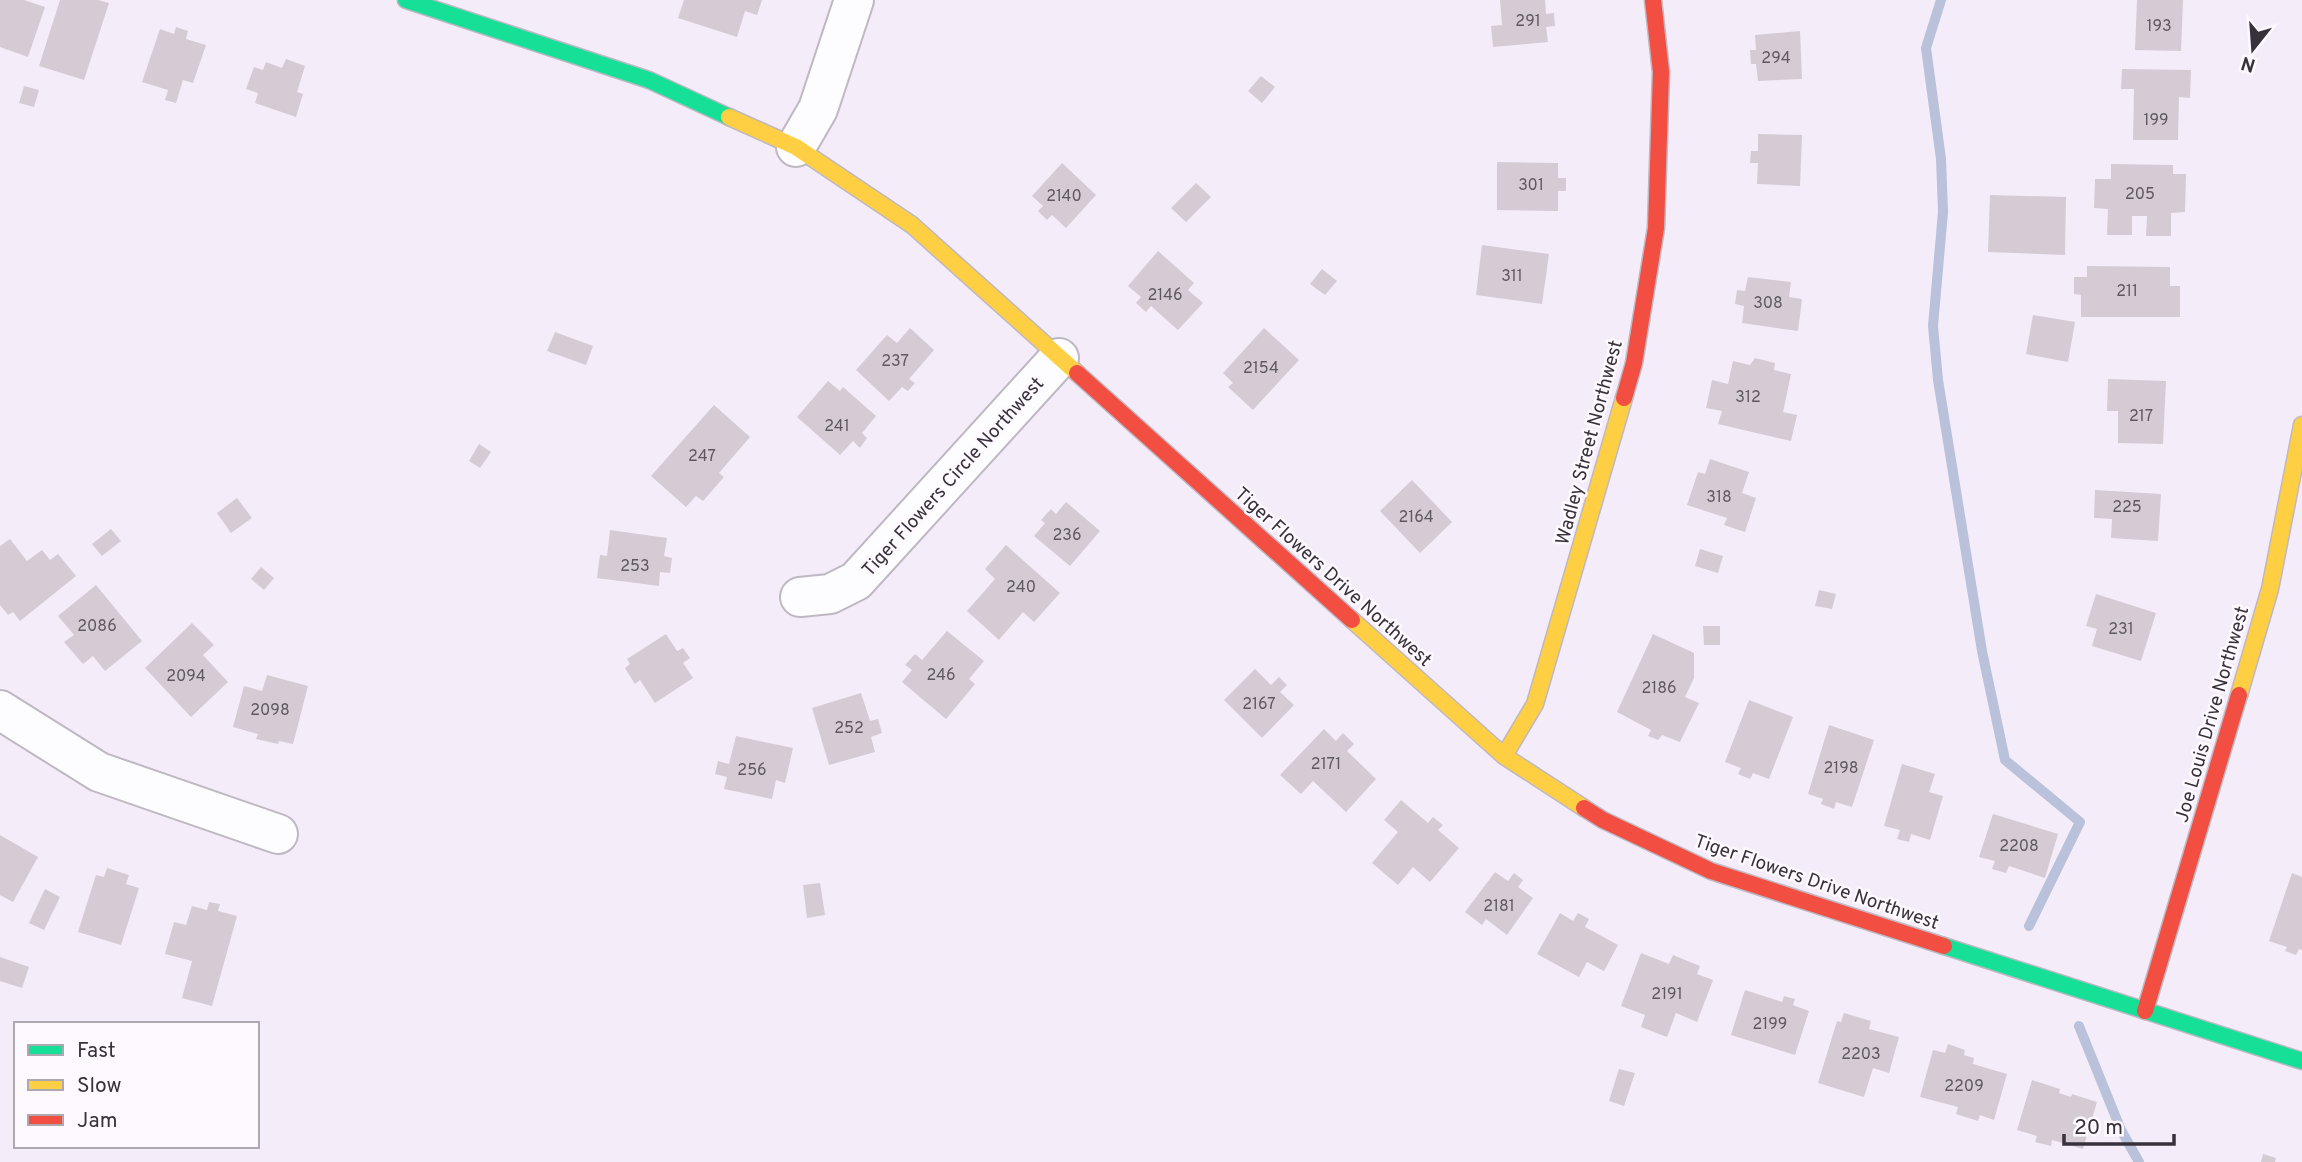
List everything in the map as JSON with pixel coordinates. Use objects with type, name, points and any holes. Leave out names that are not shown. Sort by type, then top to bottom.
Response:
[{"type":"street","name":"Tiger Flowers Drive Northwest","points":[[407,0],[649,80],[796,147],[912,225],[1504,756],[1603,820],[1711,871],[2302,1061]]},
{"type":"street","points":[[796,147],[818,109],[854,0]]},
{"type":"street","name":"Wadley Street Northwest","points":[[1504,756],[1535,704],[1634,363],[1656,228],[1661,72],[1653,0]]},
{"type":"street","name":"Tiger Flowers Circle Northwest","points":[[800,597],[830,594],[856,581],[1059,358]]},
{"type":"street","name":"Joe Louis Drive Northwest","points":[[2145,1011],[2270,589],[2302,425]]},
{"type":"street","points":[[0,709],[99,772],[278,834]]},
{"type":"building","points":[[0,0],[24,0],[45,7],[28,57],[0,47]]},
{"type":"building","points":[[60,0],[98,0],[109,3],[84,80],[39,66]]},
{"type":"building","points":[[684,0],[762,0],[757,15],[745,11],[737,37],[678,18]]},
{"type":"building","points":[[1500,0],[1545,0],[1546,14],[1554,13],[1555,26],[1546,27],[1548,42],[1493,47],[1491,26],[1502,25]]},
{"type":"building","points":[[2137,0],[2183,0],[2181,51],[2135,50]]},
{"type":"building","points":[[176,27],[188,31],[186,39],[206,45],[193,83],[183,80],[176,103],[165,100],[168,90],[142,82],[160,29],[174,34]]},
{"type":"building","points":[[1800,31],[1802,79],[1758,81],[1756,64],[1751,64],[1750,50],[1756,50],[1755,35]]},
{"type":"building","points":[[286,59],[305,66],[297,92],[303,94],[296,117],[255,103],[258,93],[246,89],[254,67],[263,70],[266,62],[282,68]]},
{"type":"building","points":[[2122,69],[2191,70],[2190,98],[2179,97],[2178,140],[2133,140],[2134,89],[2121,89]]},
{"type":"building","points":[[1261,76],[1275,87],[1262,103],[1248,91]]},
{"type":"building","points":[[24,86],[39,90],[34,107],[19,103]]},
{"type":"building","points":[[1758,134],[1802,135],[1800,186],[1757,184],[1758,163],[1750,163],[1751,151],[1758,151]]},
{"type":"building","points":[[1497,162],[1558,163],[1558,178],[1566,178],[1566,191],[1558,191],[1558,211],[1497,210]]},
{"type":"building","points":[[1062,163],[1096,195],[1066,228],[1052,215],[1047,220],[1038,211],[1043,206],[1032,196]]},
{"type":"building","points":[[2111,164],[2173,165],[2173,174],[2186,174],[2185,212],[2171,213],[2171,236],[2146,236],[2147,216],[2132,216],[2132,235],[2107,235],[2108,209],[2094,208],[2095,179],[2111,179]]},
{"type":"building","points":[[1196,183],[1211,197],[1186,222],[1171,208]]},
{"type":"building","points":[[1990,195],[2066,197],[2065,255],[1988,252]]},
{"type":"building","points":[[1482,245],[1549,254],[1542,304],[1476,295]]},
{"type":"building","points":[[1158,251],[1194,283],[1188,290],[1203,303],[1178,330],[1151,306],[1146,312],[1136,303],[1141,297],[1128,286]]},
{"type":"building","points":[[2087,266],[2170,267],[2170,286],[2180,286],[2180,317],[2081,317],[2081,295],[2074,294],[2074,277],[2087,277]]},
{"type":"building","points":[[1322,269],[1337,281],[1325,295],[1310,284]]},
{"type":"building","points":[[1748,277],[1791,282],[1789,297],[1802,299],[1798,331],[1742,323],[1744,306],[1735,304],[1737,290],[1745,291]]},
{"type":"building","points":[[2033,315],[2075,322],[2068,362],[2026,354]]},
{"type":"building","points":[[910,328],[934,350],[909,379],[915,383],[908,391],[902,387],[889,401],[856,370],[887,335],[897,343]]},
{"type":"building","points":[[1264,328],[1299,360],[1253,410],[1228,387],[1233,383],[1223,373]]},
{"type":"building","points":[[555,332],[593,346],[586,365],[547,351]]},
{"type":"building","points":[[1755,358],[1775,363],[1774,370],[1791,374],[1783,412],[1797,415],[1791,441],[1718,424],[1722,411],[1706,408],[1712,380],[1728,384],[1733,361],[1750,365]]},
{"type":"building","points":[[2108,379],[2166,381],[2163,444],[2118,443],[2118,411],[2107,411]]},
{"type":"building","points":[[828,381],[840,391],[843,387],[876,416],[862,433],[867,438],[860,448],[853,441],[840,455],[797,417]]},
{"type":"building","points":[[714,405],[750,437],[719,473],[724,477],[703,501],[696,496],[686,507],[651,476]]},
{"type":"building","points":[[479,444],[491,452],[480,468],[469,461]]},
{"type":"building","points":[[1710,459],[1749,472],[1742,493],[1756,498],[1745,532],[1724,525],[1727,518],[1687,505],[1698,472],[1705,474]]},
{"type":"building","points":[[1412,480],[1452,522],[1420,553],[1380,511]]},
{"type":"building","points":[[2095,490],[2161,494],[2158,541],[2111,538],[2112,519],[2094,518]]},
{"type":"building","points":[[237,498],[252,518],[231,533],[217,513]]},
{"type":"building","points":[[1066,502],[1100,531],[1070,566],[1034,536],[1045,523],[1041,520],[1051,509],[1056,514]]},
{"type":"building","points":[[111,529],[121,541],[102,556],[92,544]]},
{"type":"building","points":[[610,530],[667,538],[664,556],[672,558],[670,573],[660,572],[659,586],[597,578],[600,555],[607,556]]},
{"type":"building","points":[[10,539],[27,561],[42,550],[50,560],[58,554],[76,576],[20,621],[13,612],[8,615],[0,605],[0,546]]},
{"type":"building","points":[[1006,545],[1060,593],[1034,622],[1023,612],[999,640],[967,611],[995,579],[985,569]]},
{"type":"building","points":[[1700,549],[1723,556],[1718,573],[1695,566]]},
{"type":"building","points":[[261,567],[274,578],[264,590],[251,579]]},
{"type":"building","points":[[96,585],[142,641],[105,671],[93,656],[83,664],[64,642],[74,635],[58,616]]},
{"type":"building","points":[[1819,590],[1836,594],[1832,609],[1815,606]]},
{"type":"building","points":[[2096,594],[2156,613],[2141,661],[2092,646],[2097,629],[2086,626]]},
{"type":"building","points":[[192,623],[214,645],[203,655],[228,682],[191,717],[145,668]]},
{"type":"building","points":[[1703,626],[1720,626],[1720,645],[1704,645]]},
{"type":"building","points":[[947,631],[984,661],[969,679],[975,684],[946,719],[902,682],[912,670],[905,665],[915,654],[922,660]]},
{"type":"building","points":[[666,634],[677,651],[683,648],[690,658],[683,663],[693,678],[655,703],[640,680],[635,684],[625,668],[630,664],[627,659]]},
{"type":"building","points":[[1653,634],[1694,653],[1694,678],[1685,697],[1699,703],[1680,742],[1662,735],[1658,740],[1648,736],[1651,730],[1617,712]]},
{"type":"building","points":[[1255,669],[1271,685],[1279,677],[1287,685],[1280,692],[1294,705],[1262,738],[1224,700]]},
{"type":"building","points":[[267,675],[308,686],[293,744],[256,739],[258,734],[233,727],[244,686],[262,691]]},
{"type":"building","points":[[861,693],[870,721],[878,719],[882,733],[871,737],[875,752],[829,765],[812,708]]},
{"type":"building","points":[[1749,700],[1793,717],[1769,779],[1753,773],[1750,779],[1738,774],[1741,768],[1725,762]]},
{"type":"building","points":[[1829,725],[1874,740],[1852,807],[1836,802],[1834,809],[1821,804],[1823,799],[1808,794]]},
{"type":"building","points":[[1324,729],[1336,741],[1343,733],[1354,744],[1347,751],[1376,779],[1346,812],[1313,781],[1301,794],[1280,775]]},
{"type":"building","points":[[736,736],[793,748],[785,783],[776,780],[772,799],[724,789],[727,777],[715,774],[718,761],[729,764]]},
{"type":"building","points":[[1902,764],[1935,774],[1929,792],[1943,796],[1930,840],[1911,834],[1909,842],[1897,839],[1900,830],[1884,826]]},
{"type":"building","points":[[1401,800],[1428,823],[1433,817],[1443,825],[1438,830],[1459,848],[1430,882],[1413,867],[1398,885],[1372,863],[1398,832],[1384,820]]},
{"type":"building","points":[[1993,814],[2058,834],[2045,878],[2009,866],[2006,873],[1992,869],[1995,861],[1979,857]]},
{"type":"building","points":[[0,835],[38,857],[13,902],[0,895]]},
{"type":"building","points":[[107,868],[129,875],[126,884],[139,888],[121,945],[78,932],[96,875],[104,877]]},
{"type":"building","points":[[1495,872],[1508,881],[1514,873],[1523,880],[1518,887],[1533,898],[1507,935],[1486,919],[1482,925],[1465,912]]},
{"type":"building","points":[[2292,873],[2302,877],[2302,950],[2299,949],[2296,955],[2285,951],[2287,947],[2269,941]]},
{"type":"building","points":[[820,883],[825,915],[807,918],[803,885]]},
{"type":"building","points":[[45,889],[60,897],[44,930],[29,923]]},
{"type":"building","points":[[209,902],[220,904],[218,911],[237,916],[212,1006],[182,998],[192,961],[165,954],[174,922],[186,925],[192,906],[207,910]]},
{"type":"building","points":[[1560,913],[1573,921],[1578,913],[1589,919],[1585,927],[1618,945],[1604,971],[1587,962],[1579,977],[1537,954]]},
{"type":"building","points":[[1641,953],[1669,964],[1673,955],[1700,966],[1697,974],[1713,980],[1697,1022],[1676,1013],[1667,1037],[1641,1027],[1645,1015],[1621,1006]]},
{"type":"building","points":[[0,957],[29,967],[22,988],[0,981]]},
{"type":"building","points":[[1745,990],[1782,1002],[1784,996],[1795,999],[1793,1005],[1809,1011],[1795,1055],[1731,1035]]},
{"type":"building","points":[[1844,1013],[1871,1021],[1869,1029],[1899,1037],[1889,1073],[1873,1068],[1864,1097],[1818,1083],[1837,1021],[1841,1022]]},
{"type":"building","points":[[1948,1044],[1965,1050],[1964,1055],[1974,1058],[1973,1064],[2007,1074],[1994,1120],[1980,1115],[1978,1121],[1956,1114],[1958,1107],[1920,1097],[1933,1050],[1945,1053]]},
{"type":"building","points":[[1619,1069],[1635,1073],[1624,1106],[1609,1101]]},
{"type":"building","points":[[2032,1080],[2060,1089],[2059,1093],[2097,1102],[2083,1149],[2052,1140],[2051,1146],[2035,1142],[2037,1136],[2017,1130]]},
{"type":"building","points":[[2263,1154],[2276,1158],[2275,1162],[2261,1162]]},
{"type":"waterway","points":[[1941,0],[1926,48],[1941,159],[1943,212],[1933,326],[1938,380],[1982,651],[2005,760],[2080,822],[2029,926]]},
{"type":"waterway","points":[[2079,1026],[2121,1130],[2139,1162]]},
{"type":"traffic: fast","points":[[406,0],[649,80],[729,117]]},
{"type":"traffic: fast","points":[[1944,946],[2302,1061]]},
{"type":"traffic: slow","points":[[729,117],[796,147],[912,225],[1077,373]]},
{"type":"traffic: slow","points":[[1504,756],[1535,704],[1624,398]]},
{"type":"traffic: slow","points":[[2239,695],[2270,589],[2302,425]]},
{"type":"traffic: slow","points":[[1352,620],[1504,756],[1584,808]]},
{"type":"traffic: jam","points":[[1624,398],[1634,363],[1656,228],[1661,72],[1653,0]]},
{"type":"traffic: jam","points":[[1077,373],[1352,620]]},
{"type":"traffic: jam","points":[[2145,1011],[2239,695]]},
{"type":"traffic: jam","points":[[1584,808],[1603,820],[1711,871],[1944,946]]}]
